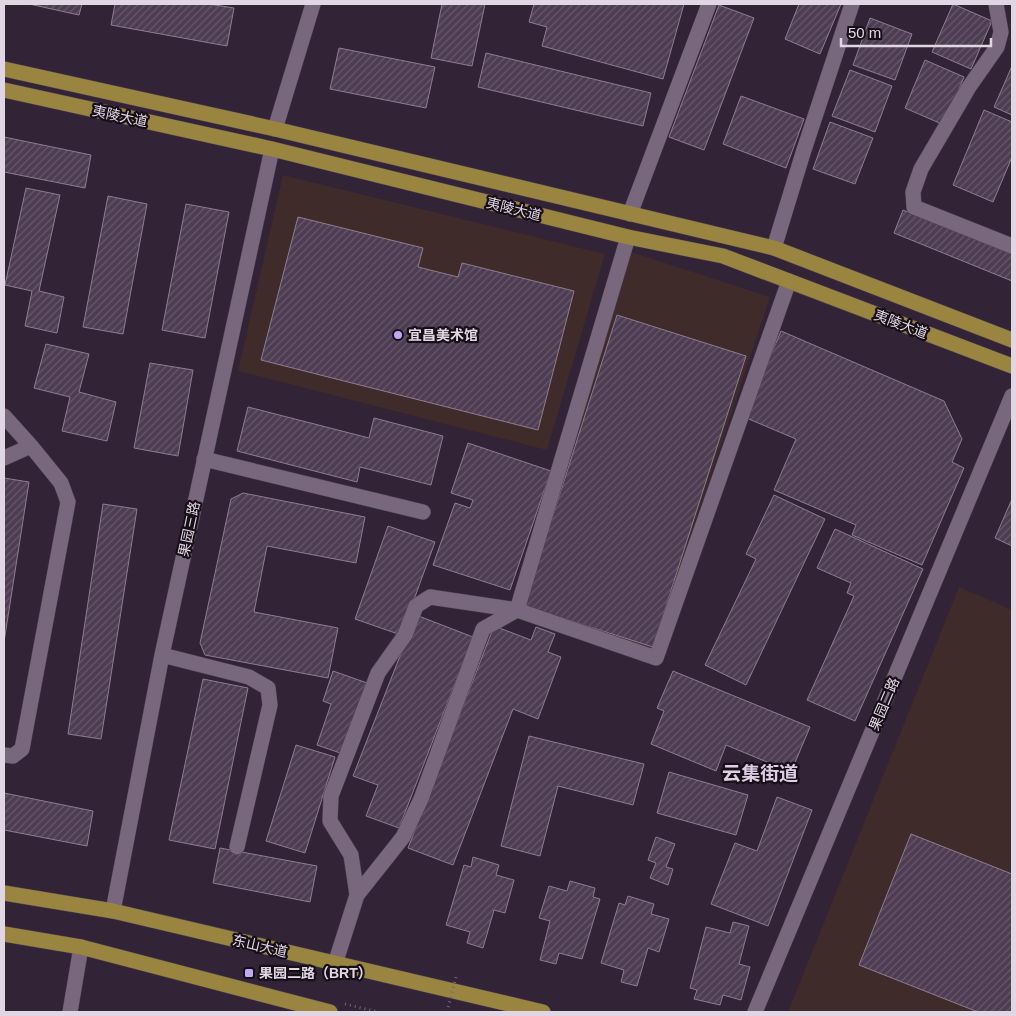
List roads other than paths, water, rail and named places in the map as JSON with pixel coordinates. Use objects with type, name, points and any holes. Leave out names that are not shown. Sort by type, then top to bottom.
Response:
[{"type":"main road","name":"夷陵大道","points":[[4,69],[275,129],[774,248],[1012,340]]},
{"type":"main road","name":"夷陵大道","points":[[4,90],[272,149],[628,237],[723,256],[1012,366]]},
{"type":"main road","name":"东山大道","points":[[4,893],[113,911],[543,1012]]},
{"type":"main road","points":[[4,934],[81,948],[330,1012]]},
{"type":"street","points":[[275,129],[313,4]]},
{"type":"street","points":[[630,214],[709,4]]},
{"type":"street","points":[[774,248],[802,153],[852,4]]},
{"type":"street","points":[[996,4],[1001,32],[997,47],[969,88],[921,169],[913,192],[914,207],[1012,246]]},
{"type":"street","name":"果园三路","points":[[113,911],[162,655],[272,149]]},
{"type":"street","points":[[335,964],[358,895],[403,837],[421,799],[484,629],[517,610],[628,237]]},
{"type":"street","points":[[358,895],[351,855],[330,821],[331,796],[378,673],[405,635],[416,606],[430,597],[517,610],[656,658],[789,281]]},
{"type":"street","name":"果园二路","points":[[755,1012],[1012,396]]},
{"type":"street","points":[[4,416],[61,483],[68,502],[22,749],[14,756],[4,755]]},
{"type":"street","points":[[4,458],[31,446]]},
{"type":"street","points":[[204,459],[423,512]]},
{"type":"street","points":[[162,655],[249,677],[268,688],[270,705],[238,847]]},
{"type":"street","points":[[70,1012],[81,948]]},
{"type":"place","name":"宜昌美术馆","points":[[398,335]]},
{"type":"place","name":"果园二路（BRT）","points":[[249,973]]},
{"type":"district","name":"云集街道","points":[[760,773]]}]
